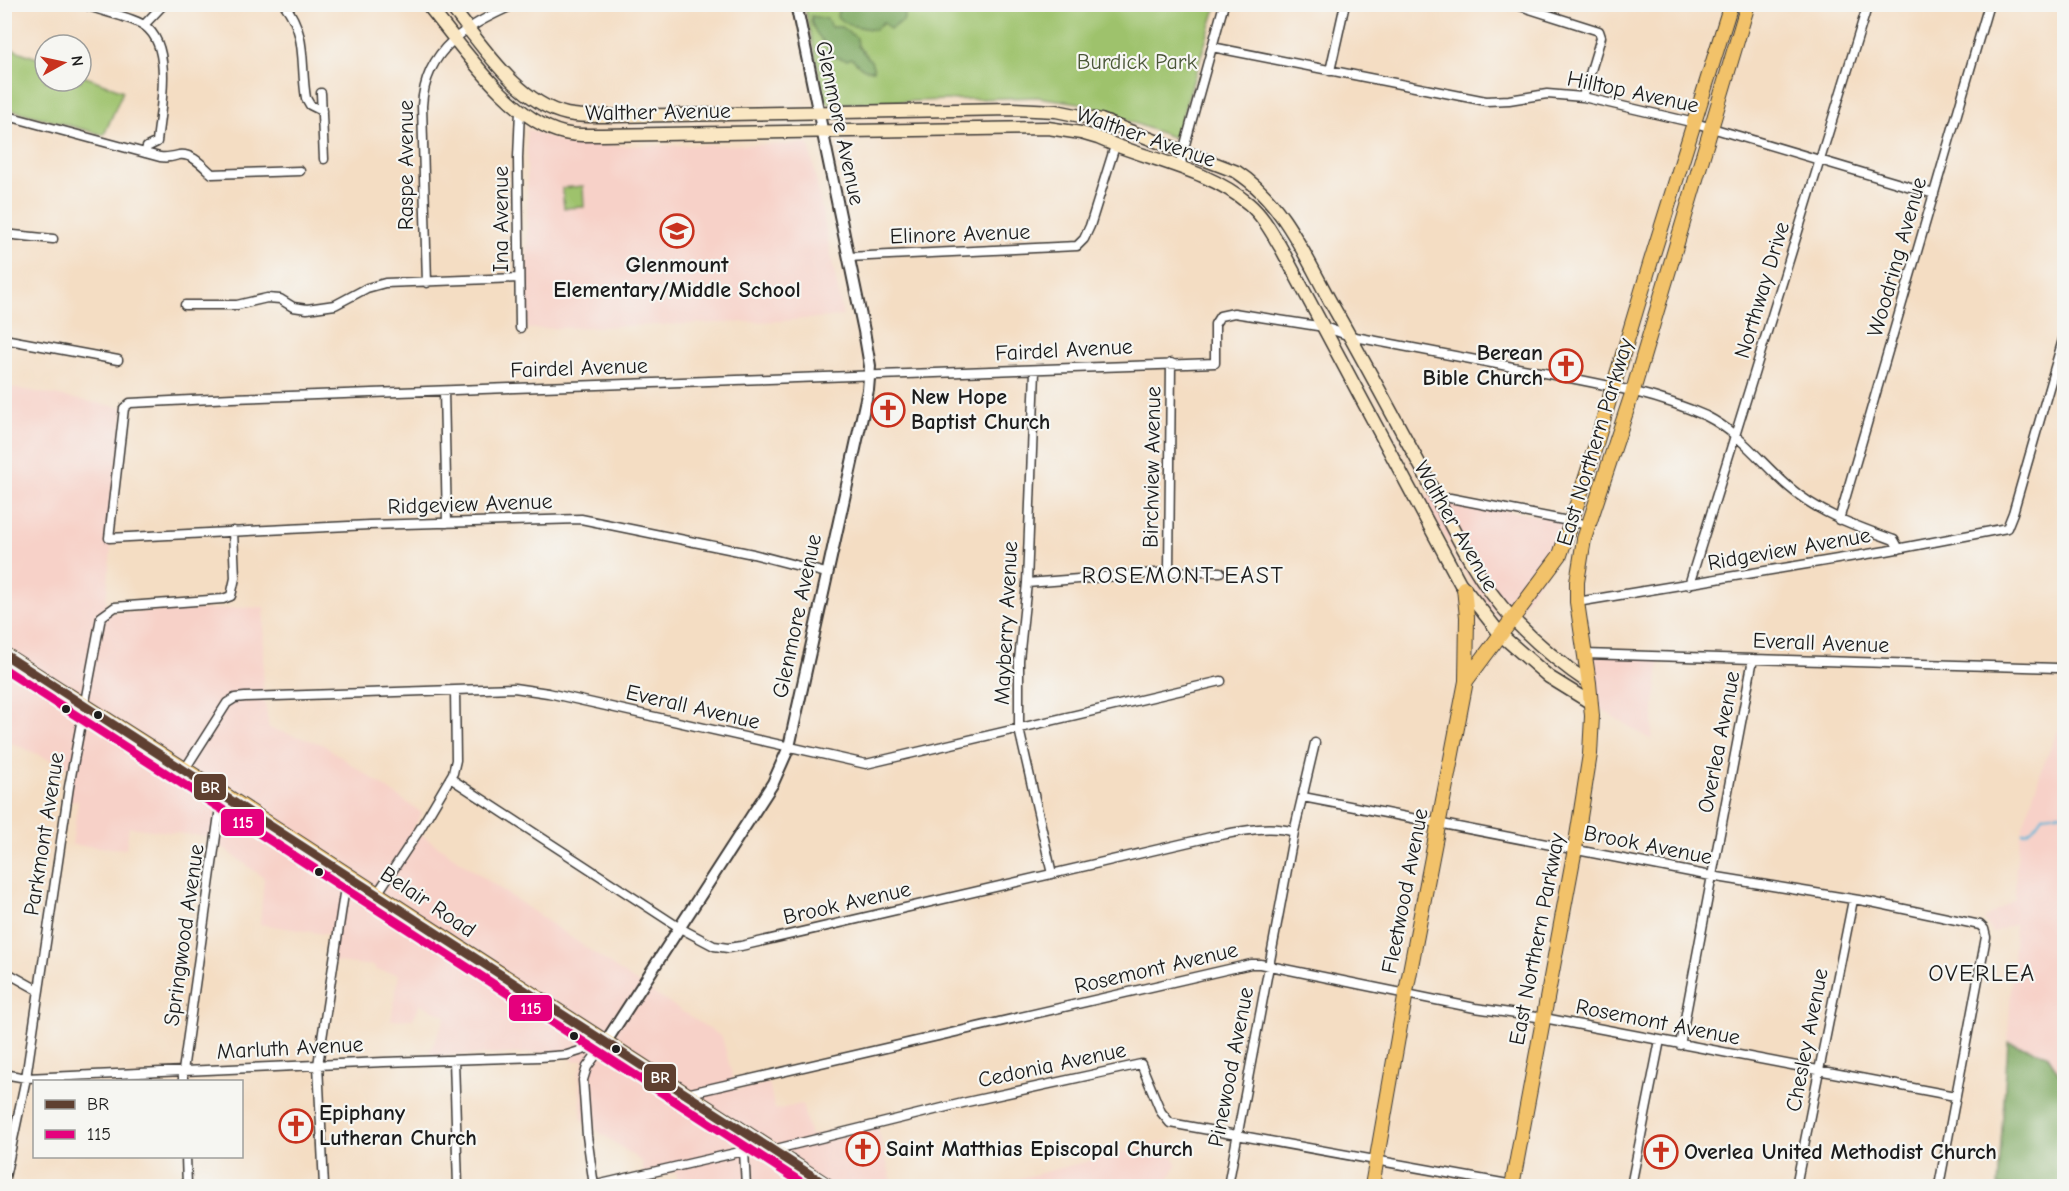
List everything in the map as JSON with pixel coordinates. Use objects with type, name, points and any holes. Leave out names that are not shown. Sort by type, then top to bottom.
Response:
[{"type":"main road","name":"Walther Avenue","points":[[427,4],[494,86],[520,110],[549,128],[565,133],[583,135],[1041,128],[1081,133],[1215,182],[1250,205],[1277,241],[1464,588],[1501,635],[1549,676],[1591,704]]},
{"type":"main road","name":"Walther Avenue","points":[[449,4],[525,93],[538,103],[567,114],[614,116],[1013,109],[1056,111],[1101,120],[1237,172],[1261,190],[1284,220],[1485,582],[1513,619],[1563,664],[1589,682]]},
{"type":"main road","name":"East Northern Parkway","points":[[1513,619],[1560,555],[1731,4]]},
{"type":"main road","name":"East Northern Parkway","points":[[1514,1186],[1590,754],[1591,704],[1577,602],[1584,539],[1633,391],[1748,4]]},
{"type":"main road","points":[[1656,247],[1674,254]]},
{"type":"main road","points":[[1464,588],[1467,617],[1466,681]]},
{"type":"main road","name":"Fleetwood Avenue","points":[[1372,1186],[1406,992],[1466,681],[1513,619]]},
{"type":"main road","name":"Belair Road","points":[[4,654],[828,1186]]},
{"type":"street","points":[[83,4],[144,25],[155,38],[163,68],[157,142],[147,147],[145,153]]},
{"type":"street","points":[[144,25],[164,4]]},
{"type":"street","points":[[284,4],[295,19],[299,32],[304,87],[310,105],[321,111]]},
{"type":"street","points":[[468,27],[516,4]]},
{"type":"street","name":"Glenmore Avenue","points":[[594,1186],[583,1090],[584,1073],[773,783],[789,747],[870,375],[864,331],[796,4]]},
{"type":"street","points":[[1183,169],[1181,159],[1224,4]]},
{"type":"street","points":[[1330,71],[1345,4]]},
{"type":"street","points":[[1514,4],[1594,28],[1600,34],[1583,97]]},
{"type":"street","name":"Northway Drive","points":[[1689,585],[1868,4]]},
{"type":"street","name":"Woodring Avenue","points":[[1839,520],[1989,4]]},
{"type":"street","name":"Raspe Avenue","points":[[427,283],[423,93],[429,69],[468,27]]},
{"type":"street","name":"Hilltop Avenue","points":[[1212,47],[1485,101],[1547,94],[1583,97],[1711,127],[1934,194]]},
{"type":"street","points":[[321,93],[324,159]]},
{"type":"street","name":"Ina Avenue","points":[[520,110],[518,150],[520,328]]},
{"type":"street","points":[[4,115],[167,158],[184,155],[195,159],[212,174],[300,171]]},
{"type":"street","name":"Elinore Avenue","points":[[848,257],[1074,247],[1080,244],[1090,226],[1115,146]]},
{"type":"street","points":[[4,234],[53,239]]},
{"type":"street","points":[[184,305],[237,305],[267,298],[280,299],[293,307],[307,309],[335,305],[385,283],[519,278]]},
{"type":"street","name":"Fairdel Avenue","points":[[109,538],[124,408],[130,403],[1215,363],[1215,324],[1220,316],[1234,313],[1324,327],[1350,336],[1613,386],[1694,411],[1737,435],[1790,488],[1839,520],[1894,540],[1899,549]]},
{"type":"street","name":"Ridgeview Avenue","points":[[1577,602],[1899,549],[2007,528],[2064,336]]},
{"type":"street","points":[[4,339],[118,360]]},
{"type":"street","name":"Birchview Avenue","points":[[1169,572],[1171,363]]},
{"type":"street","name":"Mayberry Avenue","points":[[1035,371],[1027,583],[1019,660],[1019,729],[1052,874]]},
{"type":"street","points":[[444,391],[447,523]]},
{"type":"street","points":[[1450,498],[1589,525]]},
{"type":"street","name":"Ridgeview Avenue","points":[[109,538],[233,531],[581,519],[753,554],[826,573]]},
{"type":"street","name":"Parkmont Avenue","points":[[4,1182],[26,1078],[83,705],[101,617],[115,607],[223,599],[231,596],[235,578],[233,531]]},
{"type":"street","points":[[1027,583],[1169,572],[1220,572]]},
{"type":"street","name":"Everall Avenue","points":[[1584,654],[2057,668]]},
{"type":"street","name":"Overlea Avenue","points":[[1680,1045],[1753,659]]},
{"type":"street","name":"Everall Avenue","points":[[185,769],[223,708],[235,698],[492,688],[531,690],[866,764],[1221,681]]},
{"type":"street","points":[[377,894],[420,829],[453,773],[456,760],[455,691]]},
{"type":"street","name":"Pinewood Avenue","points":[[1228,1186],[1294,832],[1315,743]]},
{"type":"street","name":"Brook Avenue","points":[[450,778],[680,927],[714,946],[728,948],[1211,837],[1280,828],[1294,832]]},
{"type":"street","name":"Springwood Avenue","points":[[183,1080],[222,793]]},
{"type":"street","name":"Brook Avenue","points":[[1303,797],[1711,876],[1872,902],[1974,923],[1984,929],[1986,937],[1955,1096]]},
{"type":"street","points":[[324,1186],[318,1065],[347,874]]},
{"type":"street","name":"Chesley Avenue","points":[[1796,1186],[1853,900]]},
{"type":"street","name":"Rosemont Avenue","points":[[686,1094],[1251,964],[1406,992],[1475,1008],[1544,1018],[1955,1096]]},
{"type":"street","points":[[4,970],[38,990]]},
{"type":"street","points":[[1631,1186],[1659,1040]]},
{"type":"street","name":"Marluth Avenue","points":[[4,1074],[26,1078],[540,1057],[576,1052],[604,1043]]},
{"type":"street","points":[[576,1052],[583,1057],[587,1067]]},
{"type":"street","points":[[454,1060],[458,1186]]},
{"type":"street","name":"Cedonia Avenue","points":[[771,1150],[967,1102],[1141,1064],[1161,1112],[1170,1123],[1514,1186]]},
{"type":"street","points":[[1938,1186],[1955,1096]]},
{"type":"street","points":[[594,1186],[744,1151],[756,1141]]},
{"type":"street","points":[[744,1151],[746,1186]]},
{"type":"street","points":[[186,1158],[187,1186]]},
{"type":"shaded area","name":"Glenmount Elementary/Middle School","points":[[527,129],[567,144],[613,146],[809,144],[843,316],[781,321],[527,329]]},
{"type":"shaded area","points":[[4,386],[124,408],[105,613],[264,607],[263,692],[269,728],[322,744],[422,813],[413,829],[636,982],[722,1037],[736,1090],[769,1083],[775,1110],[802,1104],[810,1136],[875,1118],[893,1186],[678,1186],[676,1172],[644,1178],[642,1162],[582,1120],[579,1074],[584,1060],[573,1061],[570,1052],[428,1056],[446,1016],[420,1004],[413,1019],[391,1020],[399,974],[375,970],[375,966],[328,961],[331,935],[260,924],[264,878],[209,837],[129,827],[126,849],[72,845],[78,801],[67,800],[71,769],[5,740]]},
{"type":"shaded area","points":[[1421,495],[1570,522],[1556,558],[1506,628],[1465,573]]},
{"type":"shaded area","points":[[1584,653],[1660,655],[1651,740],[1588,701]]},
{"type":"shaded area","points":[[2064,717],[2064,1186],[1999,1186],[2015,924],[1992,933],[1984,919],[2015,899],[2020,835],[2042,768]]},
{"type":"shaded area","points":[[1168,1141],[1177,1165],[1164,1186],[989,1186]]},
{"type":"green space","name":"Burdick Park","points":[[804,5],[1217,5],[1176,136],[1172,137],[1079,103],[1037,97],[829,104],[825,101]]},
{"type":"green space","points":[[839,5],[902,5],[905,13],[903,21],[890,29],[883,22],[875,30],[849,25],[837,17]]},
{"type":"green space","points":[[811,16],[827,19],[831,27],[841,27],[857,38],[858,46],[871,61],[874,70],[863,68],[851,58],[847,60],[832,56],[816,33]]},
{"type":"green space","points":[[4,46],[33,57],[33,93],[93,93],[93,80],[123,91],[104,135],[5,108]]},
{"type":"green space","points":[[583,186],[584,207],[564,208],[562,188]]},
{"type":"green space","points":[[2008,1042],[2047,1054],[2060,1075],[2064,1076],[2064,1186],[1998,1186]]},
{"type":"waterway","points":[[2022,833],[2032,829],[2043,815],[2064,814]]},
{"type":"transit line","name":"BR","points":[[4,654],[828,1186]]},
{"type":"transit line","name":"115","points":[[4,669],[807,1186]]},
{"type":"place","name":"Glenmount Elementary/Middle School","points":[[677,231]]},
{"type":"place","name":"Berean Bible Church","points":[[1566,366]]},
{"type":"place","name":"New Hope Baptist Church","points":[[888,410]]},
{"type":"place","name":"Epiphany Lutheran Church","points":[[296,1126]]},
{"type":"place","name":"Saint Matthias Episcopal Church","points":[[863,1149]]},
{"type":"place","name":"Overlea United Methodist Church","points":[[1661,1152]]},
{"type":"district","name":"ROSEMONT EAST","points":[[1183,575]]},
{"type":"district","name":"OVERLEA","points":[[1982,973]]}]
